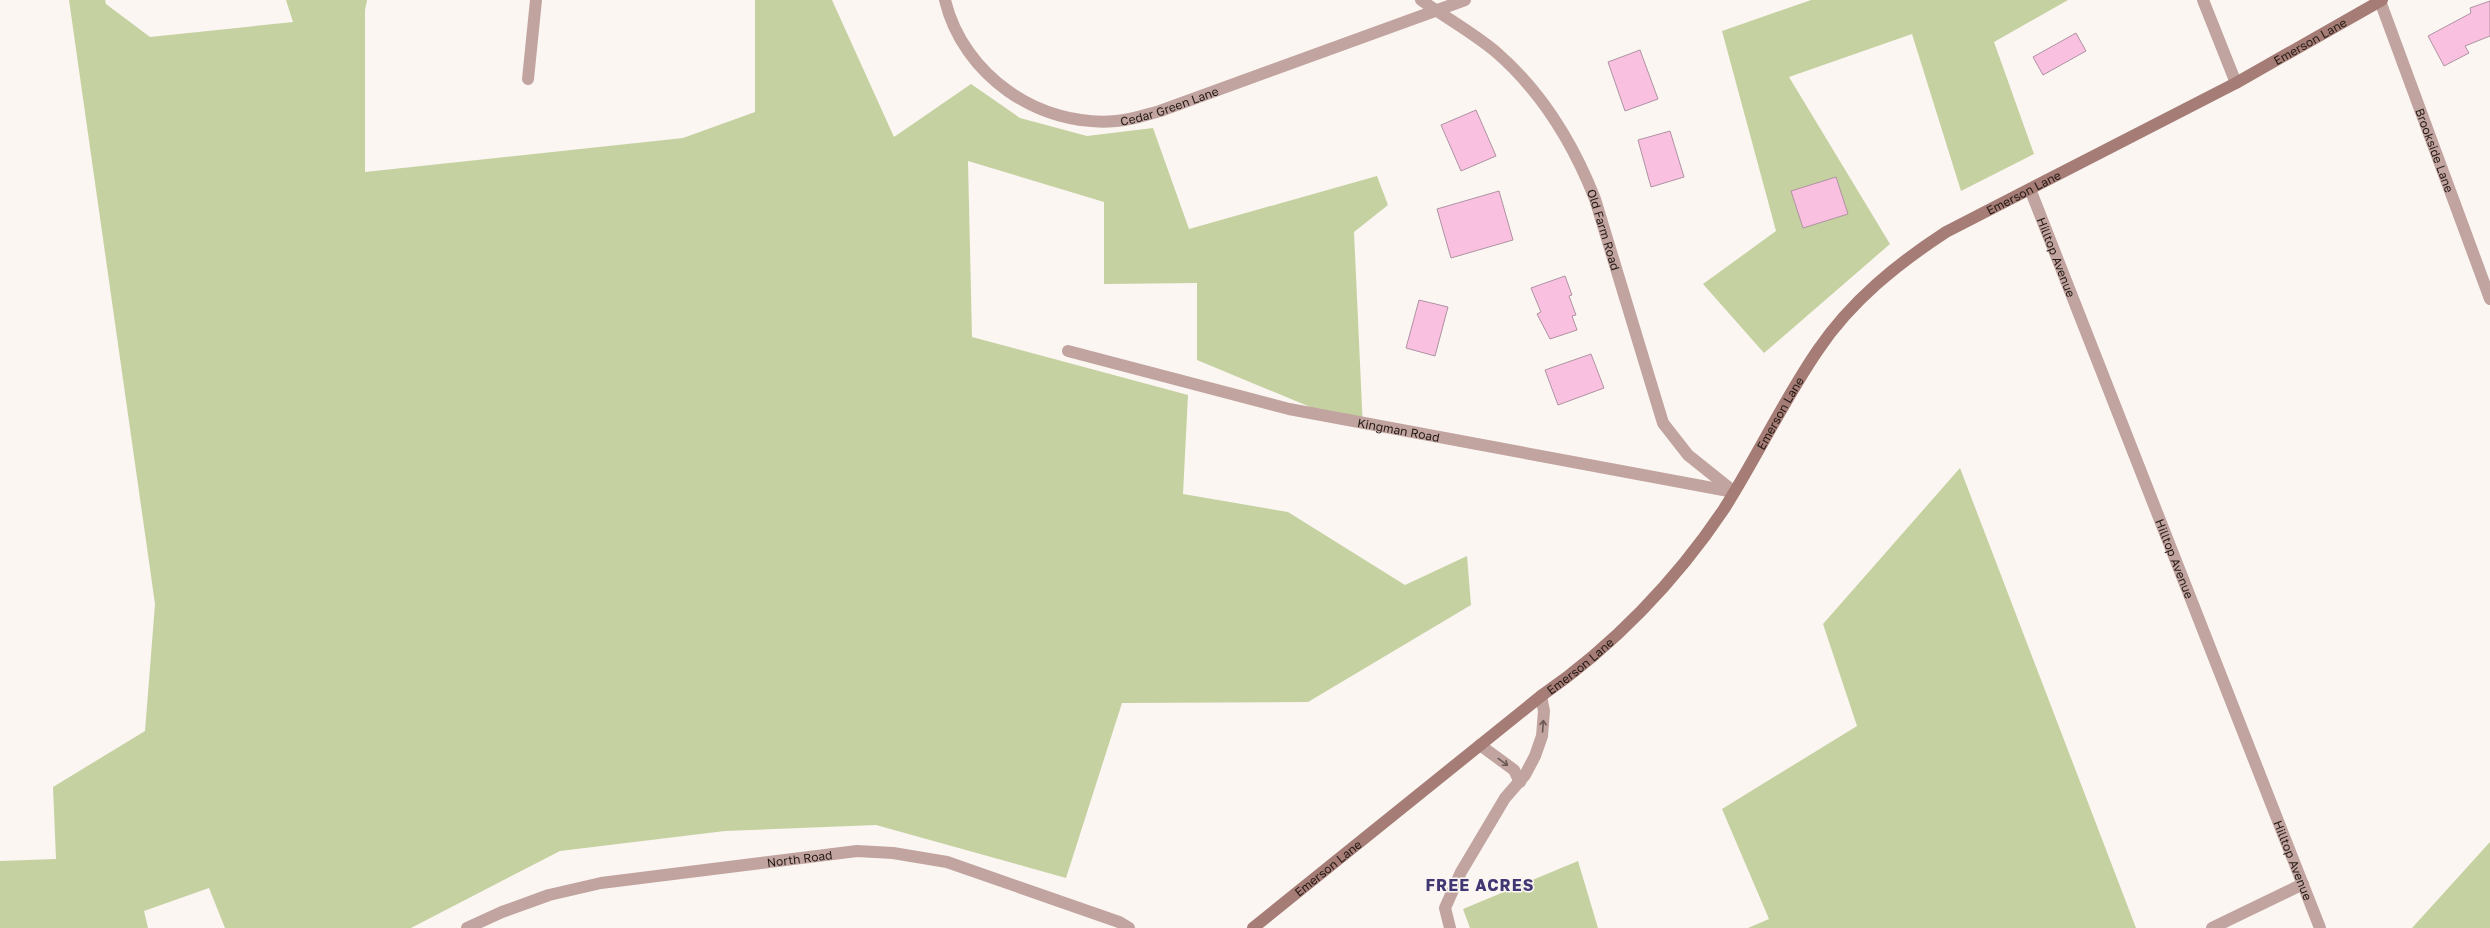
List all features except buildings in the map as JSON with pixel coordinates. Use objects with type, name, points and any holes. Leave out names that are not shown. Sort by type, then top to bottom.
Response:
[{"type":"street","points":[[528,79],[536,0]]},
{"type":"street","name":"Cedar Green Lane","points":[[945,0],[952,22],[968,51],[990,77],[1003,88],[1022,100],[1048,112],[1075,119],[1098,121],[1132,119],[1160,111],[1465,0]]},
{"type":"street","name":"Old Farm Road","points":[[1421,0],[1436,11],[1468,30],[1496,52],[1522,78],[1545,105],[1565,135],[1582,166],[1595,199],[1663,423],[1688,455],[1734,492]]},
{"type":"street","points":[[2203,0],[2236,83]]},
{"type":"street","name":"Emerson Lane","points":[[1254,928],[1540,696],[1570,676],[1619,632],[1675,574],[1724,509],[1800,377],[1819,348],[1846,314],[1876,283],[1910,256],[1946,232],[2236,83],[2381,0]]},
{"type":"street","name":"Brookside Lane","points":[[2381,0],[2490,299]]},
{"type":"street","name":"Hilltop Avenue","points":[[2030,189],[2320,928]]},
{"type":"street","name":"Kingman Road","points":[[1068,351],[1289,409],[1734,492]]},
{"type":"street","points":[[1450,928],[1445,908],[1461,872],[1505,798],[1520,782],[1535,756],[1542,736],[1544,711],[1540,696]]},
{"type":"street","points":[[1480,745],[1514,770],[1520,782]]},
{"type":"street","name":"North Road","points":[[467,928],[502,912],[549,895],[601,883],[857,851],[893,853],[947,862],[1119,922],[1129,928]]},
{"type":"street","points":[[2212,928],[2303,884]]},
{"type":"green space","points":[[69,0],[105,0],[106,4],[150,37],[293,22],[286,0],[367,0],[365,10],[365,172],[683,138],[755,112],[755,0],[832,0],[894,137],[971,84],[1020,118],[1087,136],[1153,128],[1189,229],[1377,176],[1388,205],[1354,232],[1363,429],[1197,360],[1197,283],[1104,284],[1104,202],[968,161],[972,337],[1188,395],[1183,494],[1288,512],[1405,585],[1467,556],[1471,605],[1308,702],[1122,703],[1066,878],[876,825],[725,831],[560,851],[411,928],[225,928],[209,888],[144,911],[148,928],[0,928],[0,861],[56,859],[53,787],[145,731],[155,604]]},
{"type":"green space","points":[[1811,0],[2068,0],[1994,42],[2034,154],[1961,191],[1912,34],[1789,77],[1890,244],[1764,353],[1703,284],[1776,231],[1722,31]]},
{"type":"green space","points":[[1960,468],[2136,928],[1748,928],[1769,919],[1722,809],[1857,726],[1823,624]]},
{"type":"green space","points":[[2490,842],[2490,928],[2412,928]]},
{"type":"green space","points":[[1578,861],[1598,928],[1470,928],[1463,909]]},
{"type":"district","name":"FREE ACRES","points":[[1480,885]]}]
